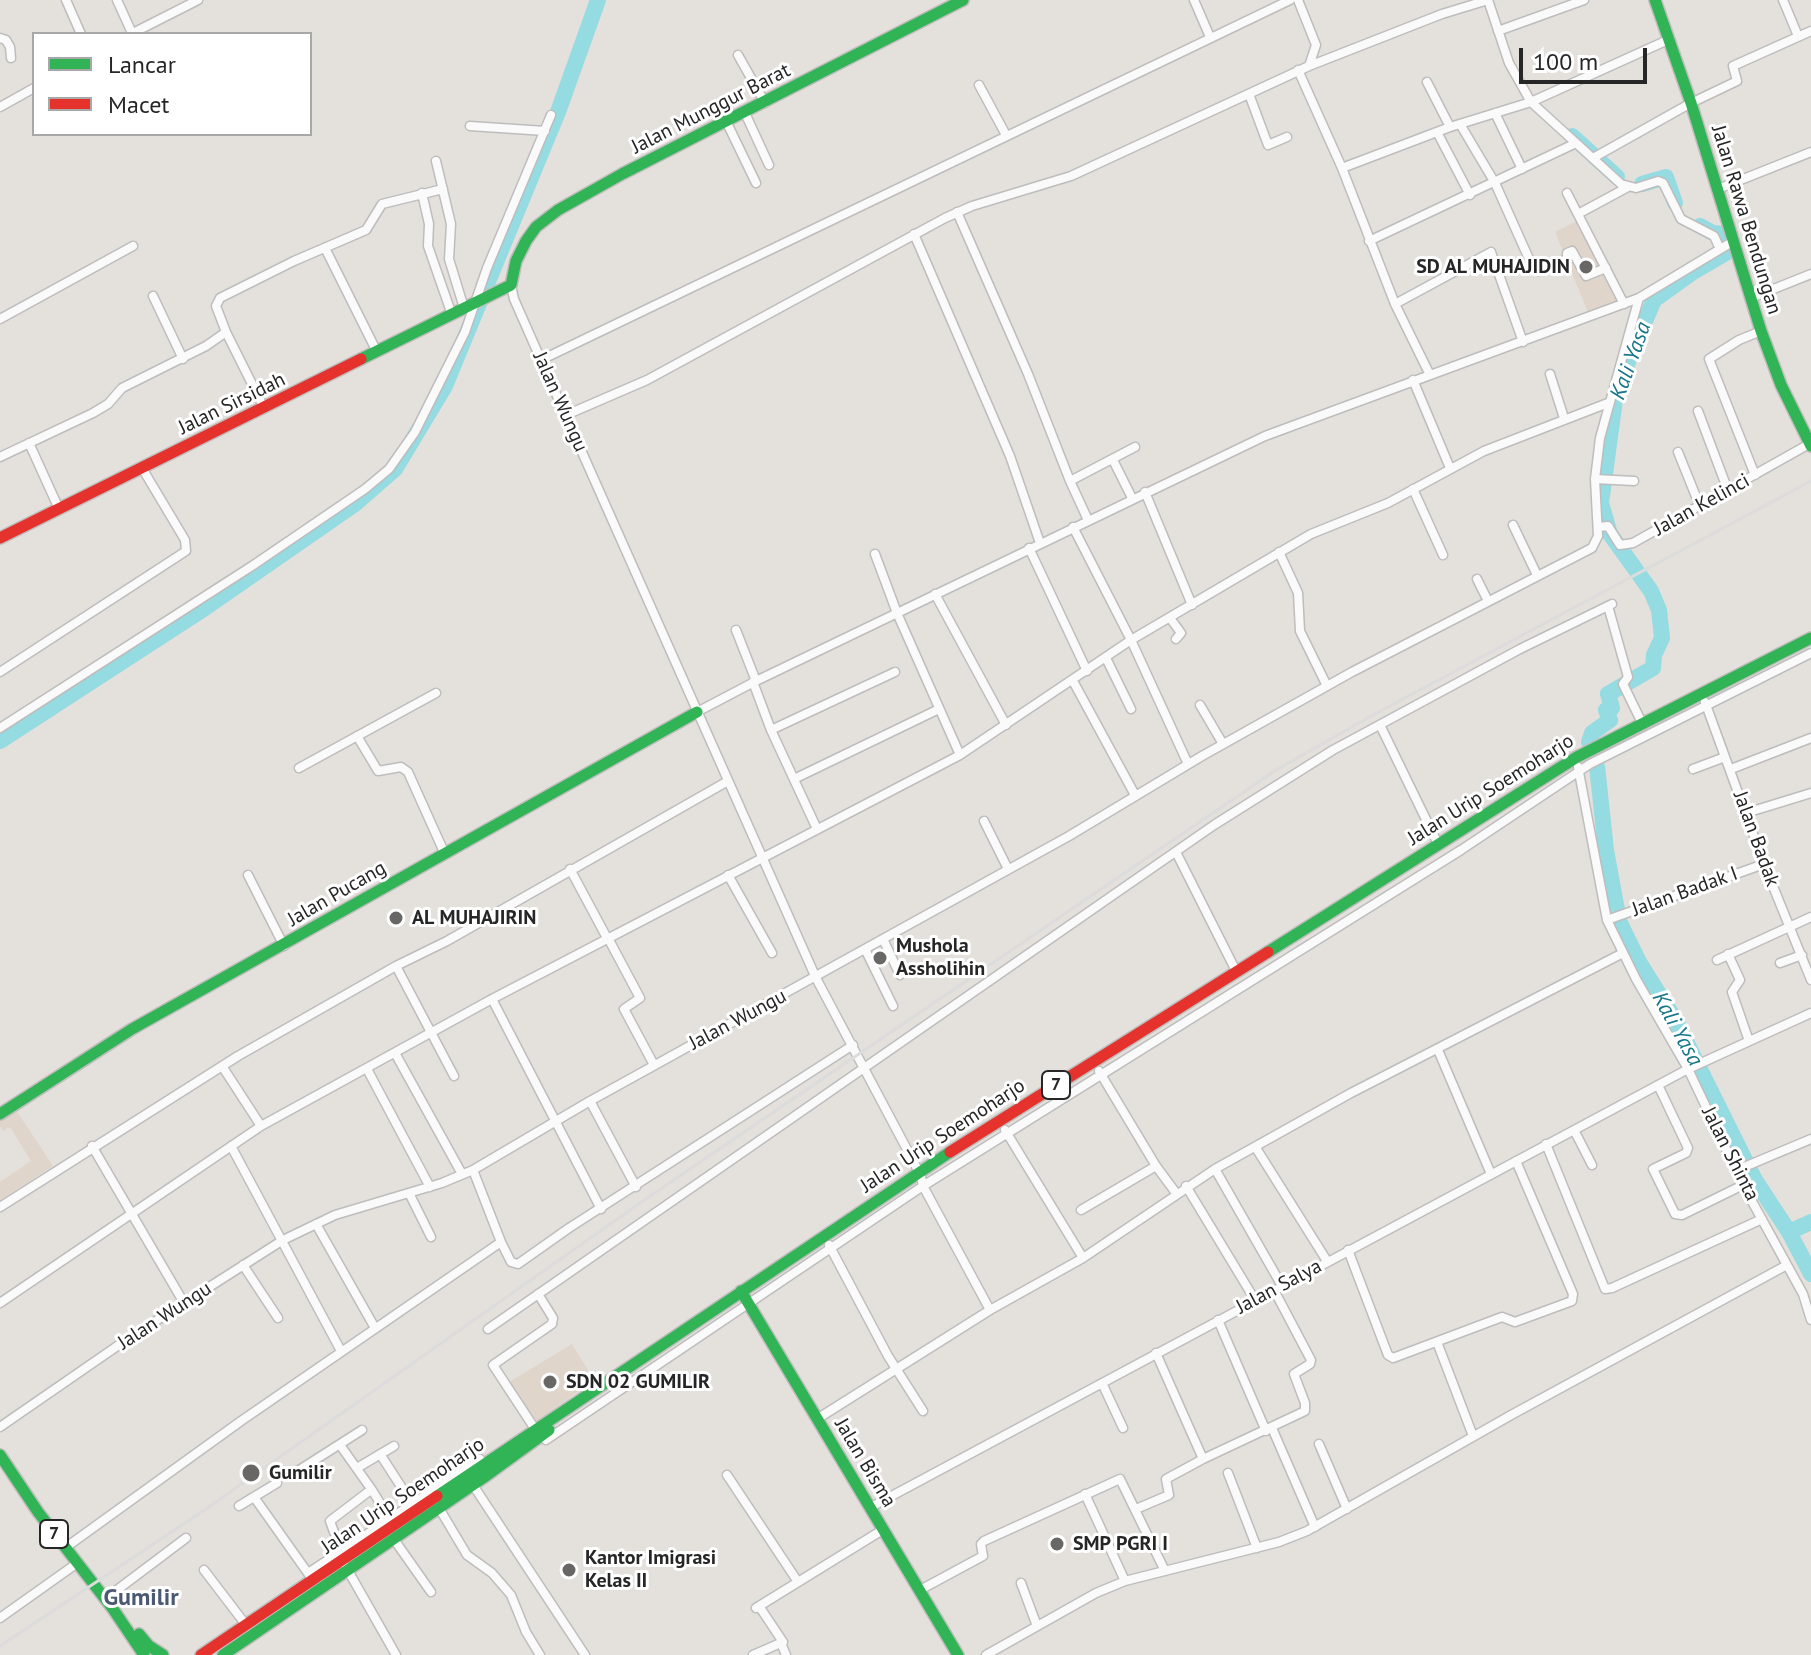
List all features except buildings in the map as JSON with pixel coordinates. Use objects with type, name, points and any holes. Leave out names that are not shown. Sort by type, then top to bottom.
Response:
[{"type":"main road","name":"Jalan Munggur Barat","points":[[511,285],[516,261],[526,241],[546,219],[612,180],[963,0]]},
{"type":"main road","name":"Jalan Rawa Bendungan","points":[[1655,0],[1718,189],[1725,246],[1751,298],[1781,385],[1811,444]]},
{"type":"main road","name":"Jalan Sirsidah","points":[[0,538],[511,285]]},
{"type":"main road","name":"Jalan Urip Soemoharjo","points":[[223,1655],[346,1561],[391,1521],[533,1427],[828,1245],[920,1176],[1005,1130],[1099,1071],[1418,861],[1437,842],[1641,721],[1811,641]]},
{"type":"main road","name":"Jalan Urip Soemoharjo","points":[[201,1655],[310,1576],[394,1540],[474,1486],[593,1397],[920,1176],[1235,969],[1578,767],[1705,702],[1811,641]]},
{"type":"main road","name":"Jalan Pucang","points":[[0,1114],[132,1029],[697,712]]},
{"type":"main road","name":"Jalan Bisma","points":[[744,1297],[958,1655]]},
{"type":"main road","name":"7","points":[[0,1455],[76,1564],[147,1653],[163,1655]]},
{"type":"street","points":[[66,0],[80,32]]},
{"type":"street","points":[[117,0],[131,32]]},
{"type":"street","points":[[136,32],[198,0]]},
{"type":"street","points":[[1194,0],[1210,37]]},
{"type":"street","points":[[541,360],[1290,0]]},
{"type":"street","points":[[1298,0],[1316,47],[1309,66]]},
{"type":"street","points":[[1501,30],[1584,0]]},
{"type":"street","points":[[1783,0],[1798,36]]},
{"type":"street","points":[[566,415],[647,380],[957,212],[1071,176],[1298,70],[1442,14],[1484,1],[1489,1],[1501,30],[1509,63],[1535,100],[1574,144],[1597,157],[1613,178],[1628,187],[1660,182],[1681,219],[1714,236],[1725,246],[1639,298],[1265,436],[754,681],[697,712]]},
{"type":"street","points":[[1597,157],[1691,103],[1737,81],[1733,66],[1811,31]]},
{"type":"street","points":[[0,38],[6,40],[10,47],[11,58]]},
{"type":"street","points":[[1342,168],[1450,127],[1535,100],[1670,39]]},
{"type":"street","points":[[738,55],[765,103]]},
{"type":"street","points":[[1298,70],[1342,168],[1395,304],[1429,373]]},
{"type":"street","points":[[1427,82],[1450,127]]},
{"type":"street","points":[[979,85],[1006,135]]},
{"type":"street","points":[[0,107],[32,89]]},
{"type":"street","points":[[1249,94],[1268,145],[1287,137]]},
{"type":"street","points":[[745,113],[769,165]]},
{"type":"street","points":[[1495,113],[1522,169]]},
{"type":"street","points":[[0,728],[284,545],[389,469],[430,405],[465,332],[478,302],[487,268],[551,115]]},
{"type":"street","points":[[726,121],[756,183]]},
{"type":"street","points":[[1460,124],[1495,183],[1534,270],[1564,261],[1568,259],[1567,253],[1572,251],[1586,276],[1606,268]]},
{"type":"street","points":[[470,126],[545,131]]},
{"type":"street","points":[[1437,132],[1470,195]]},
{"type":"street","points":[[1369,241],[1574,144]]},
{"type":"street","points":[[1718,189],[1811,152]]},
{"type":"street","points":[[436,161],[452,229],[449,259],[464,308]]},
{"type":"street","points":[[1578,214],[1628,187]]},
{"type":"street","points":[[264,408],[226,332],[216,306],[218,300],[254,280],[368,229],[382,204],[443,189]]},
{"type":"street","points":[[422,193],[429,224],[428,246],[452,315]]},
{"type":"street","points":[[1567,193],[1624,304]]},
{"type":"street","points":[[957,212],[994,292],[1088,520]]},
{"type":"street","points":[[914,234],[1010,456],[1040,543]]},
{"type":"street","points":[[0,319],[133,246]]},
{"type":"street","points":[[325,248],[377,352]]},
{"type":"street","points":[[1395,304],[1491,252],[1523,342]]},
{"type":"street","points":[[1751,298],[1811,274]]},
{"type":"street","name":"Jalan Wungu","points":[[0,1427],[283,1240],[335,1215],[430,1187],[473,1170],[654,1065],[816,978],[514,299],[511,285]]},
{"type":"street","points":[[153,296],[183,359]]},
{"type":"street","points":[[990,1310],[816,978],[1327,686],[1592,548],[1602,526],[1601,480],[1608,403],[1639,298]]},
{"type":"street","points":[[1755,475],[1709,360],[1717,352],[1761,331]]},
{"type":"street","points":[[0,457],[93,413],[108,404],[122,388],[201,350],[226,332]]},
{"type":"street","points":[[1550,374],[1564,418]]},
{"type":"street","points":[[1413,380],[1449,465]]},
{"type":"street","points":[[0,1303],[261,1126],[431,1031],[960,755],[1131,640],[1279,552],[1317,531],[1376,509],[1449,465],[1608,403]]},
{"type":"street","points":[[1698,411],[1727,488]]},
{"type":"street","points":[[29,443],[59,509]]},
{"type":"street","name":"Jalan Kelinci","points":[[1602,526],[1624,546],[1811,444]]},
{"type":"street","points":[[1070,481],[1135,447]]},
{"type":"street","points":[[1678,452],[1699,504]]},
{"type":"street","points":[[1113,460],[1132,498]]},
{"type":"street","points":[[0,672],[186,551],[185,540],[142,468]]},
{"type":"street","points":[[1601,480],[1634,481]]},
{"type":"street","points":[[1413,489],[1443,555]]},
{"type":"street","points":[[1145,492],[1192,605]]},
{"type":"street","points":[[1513,525],[1537,575]]},
{"type":"street","points":[[1073,527],[1131,640],[1188,764]]},
{"type":"street","points":[[1029,548],[1087,671]]},
{"type":"street","points":[[1279,552],[1299,596],[1300,631],[1327,686]]},
{"type":"street","points":[[875,554],[897,613],[960,755]]},
{"type":"street","points":[[1477,579],[1488,601]]},
{"type":"street","points":[[935,594],[1006,725]]},
{"type":"street","points":[[488,1329],[1176,852],[1333,750],[1520,649],[1610,605],[1628,677],[1623,685],[1641,721],[1811,632]]},
{"type":"street","points":[[1170,618],[1181,633],[1176,639]]},
{"type":"street","points":[[736,630],[771,730],[817,829]]},
{"type":"street","points":[[1705,702],[1811,653]]},
{"type":"street","points":[[1106,658],[1131,709]]},
{"type":"street","points":[[771,730],[895,672]]},
{"type":"street","points":[[1073,681],[1135,795]]},
{"type":"street","points":[[299,768],[436,693]]},
{"type":"street","name":"Jalan Badak","points":[[1705,702],[1764,864],[1811,980]]},
{"type":"street","points":[[1200,705],[1223,744]]},
{"type":"street","points":[[794,779],[939,709]]},
{"type":"street","points":[[1176,852],[1235,969],[1437,842],[1380,725]]},
{"type":"street","points":[[357,736],[378,771],[401,767],[408,772],[444,852]]},
{"type":"street","points":[[1731,769],[1811,738]]},
{"type":"street","points":[[1693,769],[1725,757]]},
{"type":"street","points":[[1176,1193],[1156,1166],[1099,1071],[1448,859],[1578,767]]},
{"type":"street","name":"Jalan Shinta","points":[[1578,767],[1623,953],[1690,1068],[1743,1185],[1803,1294],[1811,1320]]},
{"type":"street","points":[[0,1207],[222,1066],[728,781]]},
{"type":"street","points":[[1746,813],[1811,793]]},
{"type":"street","points":[[984,821],[1008,869]]},
{"type":"street","name":"Jalan Badak I","points":[[1614,917],[1764,864]]},
{"type":"street","points":[[570,869],[640,998],[624,1010],[654,1065]]},
{"type":"street","points":[[248,875],[284,946]]},
{"type":"street","points":[[728,875],[772,953]]},
{"type":"street","points":[[1717,960],[1811,917]]},
{"type":"street","points":[[883,939],[900,975]]},
{"type":"street","points":[[865,949],[893,1006]]},
{"type":"street","points":[[817,1419],[990,1310],[1083,1258],[1215,1169],[1351,1093],[1623,953]]},
{"type":"street","points":[[1728,954],[1740,980],[1732,992],[1749,1041]]},
{"type":"street","points":[[1780,963],[1802,955]]},
{"type":"street","points":[[396,966],[454,1076]]},
{"type":"street","points":[[492,999],[601,1209]]},
{"type":"street","name":"Jalan Salya","points":[[871,1507],[1705,1060],[1811,1013]]},
{"type":"street","points":[[473,1170],[501,1242],[511,1262],[518,1264],[853,1045]]},
{"type":"street","points":[[1438,1050],[1491,1174]]},
{"type":"street","points":[[395,1053],[462,1174]]},
{"type":"street","points":[[222,1066],[261,1126]]},
{"type":"street","points":[[367,1069],[430,1187]]},
{"type":"street","points":[[1658,1085],[1688,1148],[1687,1152],[1653,1170],[1675,1214],[1682,1215],[1743,1185]]},
{"type":"street","points":[[590,1101],[636,1187]]},
{"type":"street","points":[[1005,1130],[1083,1258]]},
{"type":"street","points":[[1574,1130],[1592,1165]]},
{"type":"street","points":[[1737,1170],[1811,1139]]},
{"type":"street","points":[[1546,1144],[1605,1289],[1762,1219]]},
{"type":"street","points":[[92,1146],[184,1303]]},
{"type":"street","points":[[231,1146],[341,1351]]},
{"type":"street","points":[[1256,1148],[1327,1261]]},
{"type":"street","points":[[1348,1250],[1390,1357],[1398,1357],[1502,1317],[1515,1322],[1573,1300],[1516,1161]]},
{"type":"street","points":[[1081,1210],[1156,1166]]},
{"type":"street","points":[[1136,1509],[1169,1495],[1165,1480],[1305,1411],[1294,1374],[1311,1362],[1278,1288],[1215,1169]]},
{"type":"street","points":[[538,1294],[553,1318],[552,1324],[493,1365],[533,1427],[920,1176]]},
{"type":"street","points":[[1186,1186],[1255,1300]]},
{"type":"street","points":[[409,1193],[431,1237]]},
{"type":"street","points":[[316,1224],[375,1328]]},
{"type":"street","points":[[65,1548],[341,1351],[501,1242]]},
{"type":"street","points":[[828,1245],[923,1411]]},
{"type":"street","points":[[243,1265],[278,1318]]},
{"type":"street","points":[[986,1655],[1096,1593],[1125,1581],[1295,1537],[1787,1265]]},
{"type":"street","points":[[1218,1320],[1315,1527]]},
{"type":"street","points":[[1437,1342],[1473,1436]]},
{"type":"street","points":[[1156,1353],[1203,1459]]},
{"type":"street","points":[[1102,1383],[1123,1428]]},
{"type":"street","points":[[293,1474],[362,1430]]},
{"type":"street","points":[[1319,1444],[1347,1509]]},
{"type":"street","points":[[340,1445],[391,1521]]},
{"type":"street","points":[[357,1468],[394,1446]]},
{"type":"street","points":[[380,1454],[414,1506]]},
{"type":"street","points":[[1228,1473],[1257,1548]]},
{"type":"street","points":[[727,1475],[798,1582]]},
{"type":"street","points":[[920,1590],[983,1556],[981,1544],[984,1541],[1120,1479],[1165,1571]]},
{"type":"street","points":[[239,1506],[277,1483]]},
{"type":"street","points":[[474,1486],[585,1655]]},
{"type":"street","points":[[372,1490],[330,1521],[346,1561],[396,1655]]},
{"type":"street","points":[[1085,1494],[1125,1581]]},
{"type":"street","points":[[254,1497],[310,1576]]},
{"type":"street","points":[[440,1509],[467,1555],[492,1573],[511,1595],[526,1632],[540,1655]]},
{"type":"street","points":[[786,1655],[783,1642],[758,1607],[884,1529]]},
{"type":"street","points":[[109,1604],[186,1538]]},
{"type":"street","points":[[394,1540],[431,1592]]},
{"type":"street","points":[[0,1618],[76,1564]]},
{"type":"street","points":[[204,1570],[246,1625]]},
{"type":"street","points":[[1021,1583],[1037,1626]]},
{"type":"street","points":[[753,1655],[781,1643]]},
{"type":"shaded area","name":"SD AL MUHAJIDIN","points":[[1577,221],[1622,303],[1590,317],[1555,232]]},
{"type":"shaded area","points":[[16,1110],[53,1166],[0,1200],[0,1182],[31,1161],[10,1127],[3,1131],[0,1126],[0,1121]]},
{"type":"shaded area","name":"SDN 02 GUMILIR","points":[[572,1344],[594,1380],[533,1424],[506,1384]]},
{"type":"waterway","points":[[0,741],[205,608],[355,504],[395,469],[445,386],[558,112],[598,0]]},
{"type":"waterway","name":"Kali Yasa","points":[[1572,136],[1617,177]]},
{"type":"waterway","name":"Kali Yasa","points":[[1642,184],[1666,177],[1675,203]]},
{"type":"waterway","name":"Kali Yasa","points":[[1589,742],[1592,733],[1610,720],[1606,710],[1612,708],[1608,694],[1653,668],[1654,655],[1662,638],[1659,610],[1651,591],[1610,534],[1601,503],[1615,400],[1654,300],[1729,251],[1722,234],[1700,226]]},
{"type":"waterway","name":"Kali Yasa","points":[[1597,766],[1606,850],[1619,921],[1639,962],[1676,1021],[1755,1180],[1789,1232],[1811,1274]]},
{"type":"waterway","points":[[1789,1232],[1811,1222]]},
{"type":"railway","points":[[0,1646],[206,1509],[640,1203],[1276,770],[1811,481]]},
{"type":"traffic: fast","points":[[361,359],[511,285],[516,261],[526,241],[536,227],[558,210],[622,174],[963,0]]},
{"type":"traffic: fast","points":[[1655,0],[1691,103],[1761,331],[1781,385],[1811,446]]},
{"type":"traffic: fast","points":[[1268,952],[1577,757],[1811,638]]},
{"type":"traffic: fast","points":[[0,1114],[132,1029],[697,712]]},
{"type":"traffic: fast","points":[[437,1496],[950,1152]]},
{"type":"traffic: fast","points":[[741,1291],[958,1655]]},
{"type":"traffic: fast","points":[[223,1655],[549,1430]]},
{"type":"traffic: fast","points":[[0,1455],[38,1512],[113,1609],[144,1655]]},
{"type":"traffic: fast","points":[[139,1634],[149,1646],[163,1655]]},
{"type":"traffic: jam","points":[[0,538],[361,359]]},
{"type":"traffic: jam","points":[[950,1152],[1268,952]]},
{"type":"traffic: jam","points":[[201,1655],[437,1496]]},
{"type":"place","name":"SD AL MUHAJIDIN","points":[[1586,267]]},
{"type":"place","name":"AL MUHAJIRIN","points":[[396,918]]},
{"type":"place","name":"Mushola Assholihin","points":[[880,958]]},
{"type":"place","name":"SDN 02 GUMILIR","points":[[550,1382]]},
{"type":"place","name":"Gumilir","points":[[251,1473]]},
{"type":"place","name":"SMP PGRI I","points":[[1057,1544]]},
{"type":"place","name":"Kantor Imigrasi Kelas II","points":[[569,1570]]},
{"type":"district","name":"Gumilir","points":[[141,1598]]}]
